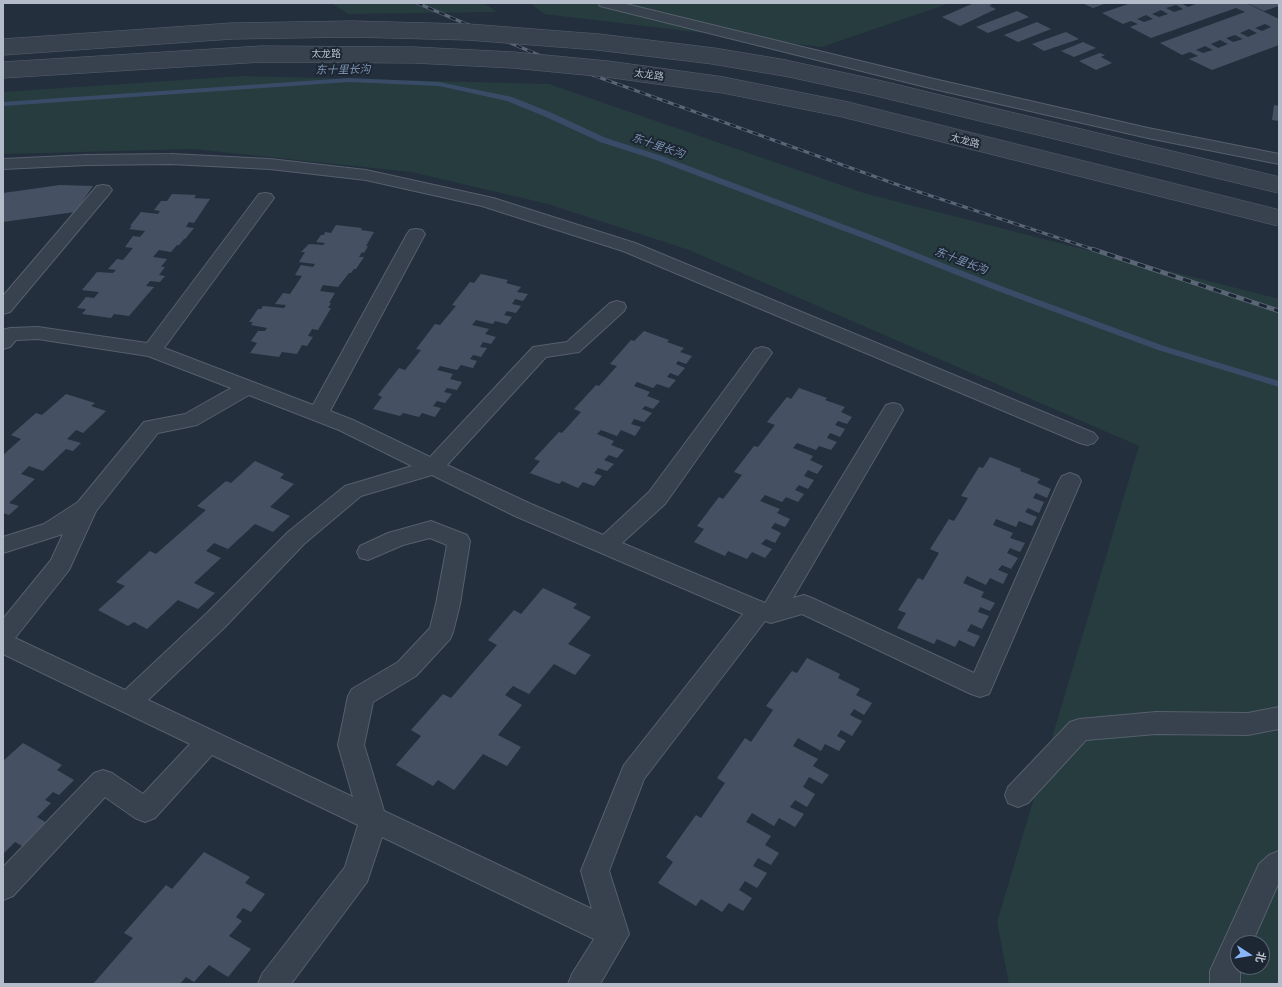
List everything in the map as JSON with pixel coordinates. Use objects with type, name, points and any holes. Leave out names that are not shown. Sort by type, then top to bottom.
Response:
[{"type":"street","points":[[605,3],[942,86],[1148,133],[1279,159]]},
{"type":"street","points":[[3,47],[232,31],[352,29],[468,32],[598,42],[713,56],[785,68],[877,88],[1279,185]]},
{"type":"street","name":"太龙路","points":[[3,70],[262,54],[414,55],[513,60],[607,69],[723,85],[843,109],[1279,218]]},
{"type":"street","points":[[3,164],[87,160],[171,159],[270,164],[366,175],[487,202],[629,248],[1087,438]]},
{"type":"street","points":[[3,308],[103,190]]},
{"type":"street","points":[[152,350],[265,198]]},
{"type":"street","points":[[318,414],[416,234]]},
{"type":"street","points":[[128,702],[216,620],[296,538],[353,491],[433,467],[540,351],[572,348],[617,307]]},
{"type":"street","points":[[5,335],[38,333],[152,350],[346,425],[523,510],[759,611],[633,773],[595,871],[614,934],[582,984]]},
{"type":"street","points":[[606,546],[658,498],[762,353]]},
{"type":"street","points":[[3,636],[61,564],[86,508],[151,427],[190,420],[248,387]]},
{"type":"street","points":[[893,410],[771,614],[804,604],[980,687],[1070,481]]},
{"type":"street","points":[[3,545],[52,530],[86,508]]},
{"type":"street","points":[[274,984],[357,873],[373,819],[351,745],[361,696],[407,669],[441,632],[448,604],[459,541],[431,529],[396,539],[368,552]]},
{"type":"street","points":[[3,643],[614,934]]},
{"type":"street","points":[[1018,795],[1079,730],[1156,723],[1248,724],[1279,718]]},
{"type":"street","points":[[3,887],[103,781],[145,810],[209,741]]},
{"type":"street","points":[[1225,984],[1225,971],[1269,873],[1279,864]]},
{"type":"green space","points":[[331,3],[484,3],[497,12],[348,14]]},
{"type":"green space","points":[[530,3],[950,3],[822,47],[544,14]]},
{"type":"green space","points":[[243,76],[549,84],[867,194],[1279,299],[1279,984],[1009,984],[997,922],[1139,446],[689,250],[548,204],[411,172],[193,149],[3,154],[3,92]]},
{"type":"building","points":[[974,3],[988,3],[992,5],[989,6],[996,9],[960,26],[942,17]]},
{"type":"building","points":[[1082,3],[1107,3],[1093,8]]},
{"type":"building","points":[[1131,3],[1181,3],[1188,7],[1198,3],[1246,3],[1279,19],[1279,45],[1212,70],[1189,59],[1198,56],[1190,52],[1182,55],[1160,43],[1245,12],[1236,8],[1151,38],[1130,27],[1138,24],[1131,21],[1123,24],[1102,13]],"holes":[[[1176,5],[1183,9],[1174,12],[1166,8]],[[1161,10],[1168,14],[1159,17],[1152,14]],[[1146,15],[1153,19],[1144,22],[1137,19]],[[1265,24],[1271,27],[1262,31],[1255,28]],[[1249,29],[1257,33],[1248,37],[1240,33]],[[1235,35],[1243,39],[1233,42],[1226,38]],[[1220,40],[1228,44],[1218,48],[1211,44]],[[1205,46],[1213,50],[1203,53],[1196,50]]]},
{"type":"building","points":[[1247,3],[1279,3],[1279,6],[1264,11]]},
{"type":"building","points":[[1017,11],[1029,17],[988,33],[976,27]]},
{"type":"building","points":[[1037,22],[1051,29],[1018,42],[1004,35]]},
{"type":"building","points":[[1066,32],[1079,39],[1044,51],[1032,44]]},
{"type":"building","points":[[1083,42],[1096,48],[1074,57],[1061,51]]},
{"type":"building","points":[[1100,53],[1105,55],[1101,57],[1112,63],[1096,70],[1079,61]]},
{"type":"building","points":[[1274,105],[1279,106],[1279,121],[1272,120]]},
{"type":"building","points":[[60,185],[93,186],[75,212],[3,222],[3,193]]},
{"type":"building","points":[[172,194],[196,195],[194,198],[210,199],[194,223],[189,222],[186,227],[194,228],[185,239],[171,252],[159,250],[153,257],[167,259],[161,267],[165,267],[159,275],[165,276],[160,282],[150,281],[146,286],[154,287],[129,316],[114,314],[111,318],[82,314],[86,309],[77,308],[86,297],[94,298],[99,292],[82,290],[97,272],[113,273],[116,270],[108,269],[117,259],[123,260],[133,248],[125,247],[133,236],[140,237],[145,231],[129,229],[132,226],[130,226],[141,212],[158,214],[160,211],[154,210],[161,201],[167,201]]},
{"type":"building","points":[[336,225],[362,228],[361,230],[374,232],[366,246],[368,246],[364,253],[362,252],[359,257],[364,257],[356,269],[349,273],[338,287],[323,285],[320,291],[335,293],[329,303],[331,303],[328,308],[331,308],[318,330],[312,329],[308,336],[313,337],[307,346],[302,345],[297,354],[282,352],[279,357],[250,353],[257,343],[251,341],[258,331],[265,331],[267,328],[251,325],[253,322],[249,322],[258,309],[261,309],[263,306],[284,308],[286,305],[275,304],[283,293],[290,294],[302,276],[295,275],[301,265],[313,267],[315,264],[299,262],[305,252],[301,252],[309,244],[323,245],[325,243],[316,242],[321,235],[324,235],[325,232],[331,233]]},
{"type":"building","points":[[481,274],[508,280],[506,283],[521,287],[517,292],[528,294],[523,301],[515,299],[512,304],[521,306],[516,313],[507,311],[504,315],[512,317],[507,324],[495,321],[493,324],[476,320],[472,325],[489,329],[485,334],[496,337],[491,344],[483,342],[480,347],[487,348],[481,357],[473,355],[470,359],[477,361],[473,368],[461,365],[457,370],[440,366],[437,370],[453,374],[450,379],[462,382],[457,390],[447,388],[444,392],[452,394],[445,403],[437,401],[433,406],[441,408],[435,417],[422,413],[419,417],[403,413],[400,416],[373,409],[382,397],[378,395],[399,368],[405,370],[421,350],[416,349],[435,324],[440,325],[456,306],[452,305],[470,282],[474,283]]},
{"type":"building","points":[[644,331],[669,340],[667,342],[684,348],[680,352],[692,356],[686,364],[678,361],[676,364],[685,368],[678,376],[670,373],[667,377],[676,380],[669,388],[657,384],[653,388],[637,382],[634,386],[650,392],[647,396],[660,401],[653,409],[645,406],[642,409],[652,413],[644,422],[634,419],[631,424],[641,427],[635,436],[621,430],[617,436],[601,430],[597,434],[614,441],[611,445],[624,450],[617,458],[609,455],[604,460],[614,464],[607,471],[598,468],[594,473],[602,476],[594,486],[583,482],[578,488],[562,481],[559,484],[530,473],[540,461],[534,459],[559,432],[562,433],[581,412],[574,409],[596,385],[599,386],[617,366],[610,364],[631,340],[634,341]]},
{"type":"building","points":[[799,388],[827,398],[825,400],[845,407],[841,412],[852,417],[847,424],[838,421],[835,425],[845,429],[840,437],[830,433],[827,438],[837,442],[831,450],[819,446],[816,450],[797,443],[793,448],[813,456],[810,460],[823,466],[817,474],[808,470],[804,476],[814,480],[808,489],[799,485],[795,490],[804,494],[798,502],[786,497],[782,502],[765,495],[760,501],[780,509],[777,513],[790,519],[785,527],[775,523],[771,528],[781,533],[775,543],[766,539],[761,544],[772,549],[765,558],[752,552],[747,559],[728,551],[725,556],[694,542],[704,529],[697,526],[719,497],[723,499],[742,475],[734,472],[754,446],[758,447],[775,425],[767,422],[787,397],[791,399]]},
{"type":"building","points":[[66,394],[95,403],[91,406],[106,411],[83,433],[76,430],[67,439],[81,443],[73,451],[66,449],[43,471],[29,466],[21,474],[35,479],[9,503],[19,506],[9,515],[3,513],[3,455],[21,439],[11,435],[36,413],[42,415]]},
{"type":"building","points":[[990,457],[1021,469],[1020,471],[1040,479],[1037,483],[1051,489],[1047,498],[1036,493],[1033,498],[1044,502],[1039,513],[1028,508],[1025,512],[1037,517],[1032,526],[1019,521],[1016,527],[996,519],[993,525],[1013,533],[1010,538],[1025,543],[1020,552],[1010,548],[1007,553],[1018,558],[1011,569],[1002,565],[998,570],[1008,574],[1003,584],[990,578],[986,585],[967,576],[963,583],[984,592],[981,597],[995,603],[990,611],[980,607],[978,612],[989,616],[982,629],[971,624],[967,631],[980,636],[974,647],[959,640],[955,647],[937,639],[934,644],[897,628],[906,613],[898,610],[918,578],[923,580],[939,553],[930,549],[949,519],[954,521],[968,498],[961,496],[979,467],[983,468]]},
{"type":"building","points":[[255,461],[284,474],[280,478],[294,484],[270,507],[290,516],[273,532],[255,524],[228,549],[214,543],[206,551],[221,558],[194,583],[215,593],[198,609],[178,600],[147,629],[134,622],[128,626],[98,610],[125,586],[116,582],[150,551],[156,554],[206,510],[197,506],[226,481],[231,483]]},
{"type":"building","points":[[543,588],[577,604],[573,608],[591,617],[568,644],[591,655],[575,675],[554,664],[529,694],[513,686],[505,695],[522,705],[498,735],[521,747],[507,766],[483,754],[454,790],[438,780],[433,786],[396,765],[421,736],[411,730],[443,694],[451,698],[497,645],[488,640],[514,610],[521,614]]},
{"type":"building","points":[[807,658],[840,674],[838,678],[860,689],[856,695],[872,703],[864,715],[854,709],[850,715],[862,721],[852,736],[841,730],[837,736],[846,741],[839,751],[825,744],[821,751],[798,738],[793,746],[818,759],[813,766],[829,775],[822,784],[809,777],[803,787],[815,794],[807,807],[795,800],[790,807],[804,814],[795,827],[779,818],[774,826],[752,813],[746,822],[771,836],[765,845],[779,853],[771,865],[758,858],[753,866],[767,873],[757,888],[745,881],[739,890],[752,898],[743,911],[729,903],[722,912],[701,899],[696,906],[658,883],[673,862],[666,857],[696,815],[701,818],[725,783],[717,778],[745,738],[751,742],[773,710],[766,706],[792,671],[797,673]]},
{"type":"building","points":[[23,743],[62,765],[57,770],[74,780],[59,795],[53,792],[45,800],[51,803],[37,817],[55,828],[33,852],[15,842],[3,854],[3,761]]},
{"type":"building","points":[[204,852],[250,877],[245,883],[265,894],[251,912],[243,908],[236,917],[242,921],[229,936],[251,949],[228,977],[209,965],[194,982],[186,977],[180,984],[93,984],[133,938],[124,933],[166,885],[172,889]]},
{"type":"waterway","name":"东十里长沟","points":[[3,104],[349,80],[439,84],[509,99],[549,115],[603,140],[659,158],[871,238],[998,288],[1161,348],[1279,384]]},
{"type":"railway","points":[[417,3],[548,59],[901,186],[1095,250]]},
{"type":"railway","points":[[1092,249],[1279,311]]}]
